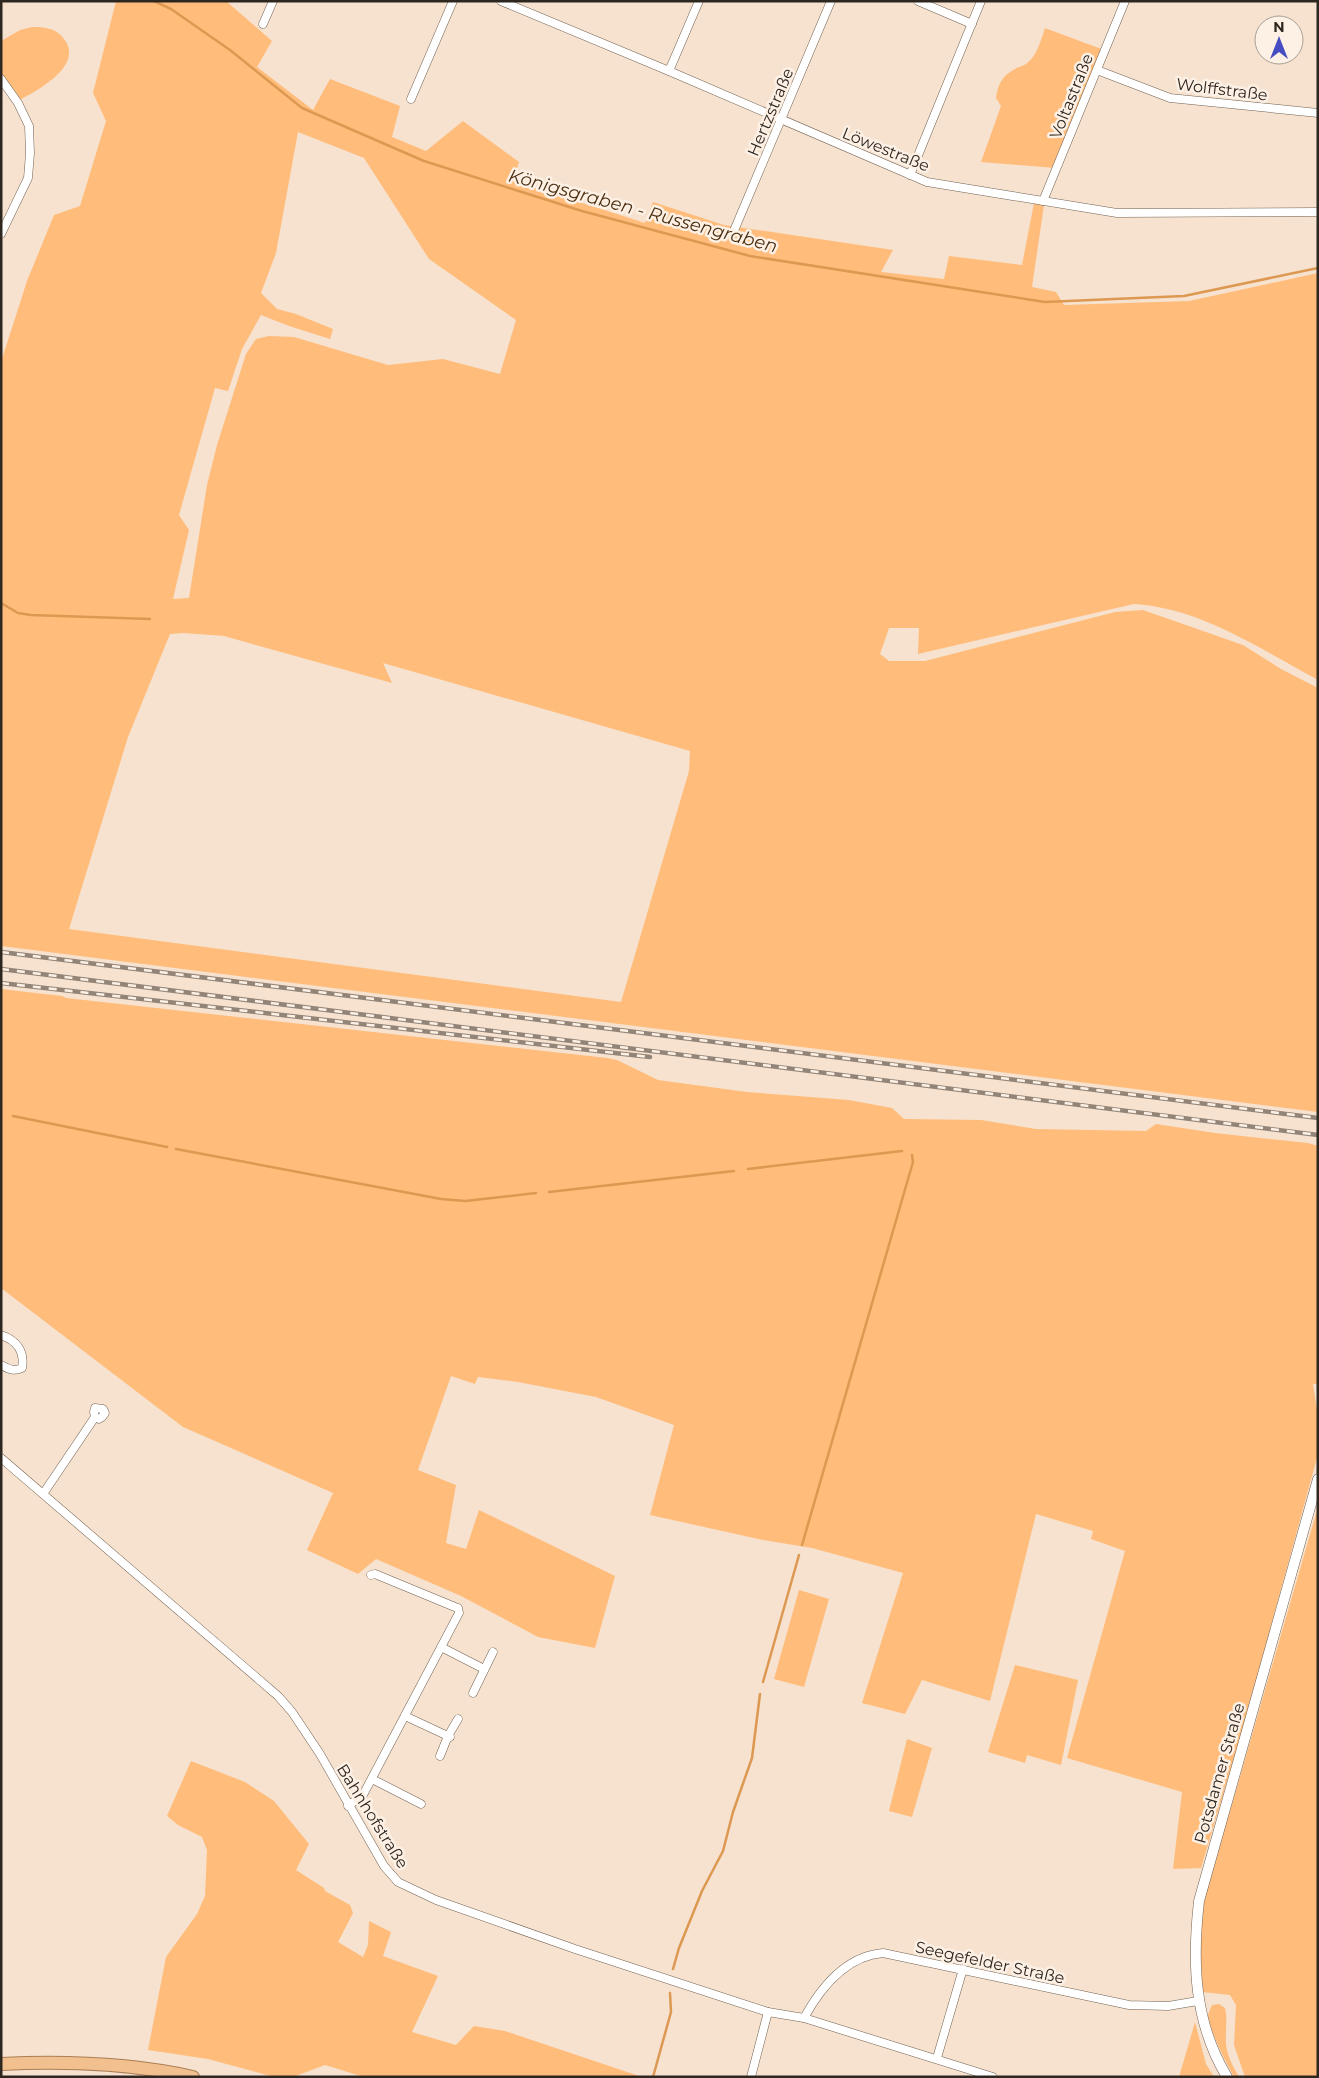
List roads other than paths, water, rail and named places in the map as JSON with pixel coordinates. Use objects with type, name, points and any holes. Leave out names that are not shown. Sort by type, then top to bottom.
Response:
[{"type":"highway","points":[[1,2064],[79,2063],[109,2065],[157,2070],[193,2077]]},
{"type":"street","points":[[263,24],[273,1]]},
{"type":"street","points":[[411,99],[454,1]]},
{"type":"street","name":"Löwestraße","points":[[501,1],[670,71],[926,182],[1140,214],[1318,212]]},
{"type":"street","points":[[670,71],[699,1]]},
{"type":"street","name":"Hertzstraße","points":[[734,233],[831,1]]},
{"type":"street","points":[[918,1],[972,24]]},
{"type":"street","points":[[910,175],[982,1]]},
{"type":"street","name":"Voltastraße","points":[[1043,201],[1125,1]]},
{"type":"street","name":"Wolffstraße","points":[[1097,70],[1170,98],[1318,113]]},
{"type":"street","points":[[1,79],[18,103],[29,126],[30,153],[28,178],[2,230]]},
{"type":"street","points":[[1,1335],[15,1343],[21,1350],[23,1361],[22,1368],[17,1370],[1,1365]]},
{"type":"street","points":[[43,1494],[96,1417]]},
{"type":"street","name":"Bahnhofstraße","points":[[1,1458],[278,1696],[292,1712],[320,1754],[348,1806],[388,1872],[398,1882],[460,1908],[557,1943],[768,2012],[804,2018],[993,2077]]},
{"type":"street","name":"Potsdamer Straße","points":[[1227,2077],[1220,2066],[1206,2032],[1198,2002],[1194,1960],[1198,1901],[1318,1479]]},
{"type":"street","points":[[348,1806],[363,1795],[458,1616],[458,1608],[375,1574],[371,1575]]},
{"type":"street","points":[[442,1647],[484,1669]]},
{"type":"street","points":[[473,1693],[493,1652]]},
{"type":"street","points":[[405,1716],[449,1736]]},
{"type":"street","points":[[440,1756],[458,1719]]},
{"type":"street","points":[[372,1779],[421,1804]]},
{"type":"street","name":"Seegefelder Straße","points":[[804,2018],[817,1994],[858,1958],[870,1954],[883,1953],[1128,2005],[1168,2006],[1198,2002]]},
{"type":"street","points":[[936,2058],[963,1969]]},
{"type":"street","points":[[751,2077],[768,2012]]},
{"type":"waterway","name":"Königsgraben - Russengraben","points":[[154,1],[171,9],[230,50],[302,108],[424,161],[582,211],[750,256],[1045,302],[1184,296],[1318,268]]},
{"type":"waterway","points":[[1,603],[18,613],[31,615],[150,619]]},
{"type":"waterway","points":[[13,1116],[167,1147]]},
{"type":"waterway","points":[[176,1149],[441,1199],[465,1201],[536,1193]]},
{"type":"waterway","points":[[748,1169],[902,1151]]},
{"type":"waterway","points":[[802,1545],[913,1162],[912,1155]]},
{"type":"waterway","points":[[549,1192],[734,1171]]},
{"type":"waterway","points":[[763,1682],[799,1555]]},
{"type":"waterway","points":[[673,1969],[679,1948],[702,1891],[723,1851],[733,1812],[752,1758],[760,1694]]},
{"type":"waterway","points":[[653,2077],[671,2012],[670,1993]]},
{"type":"railway","points":[[1,952],[1318,1118]]},
{"type":"railway","points":[[1,969],[1318,1135]]},
{"type":"railway","points":[[1,983],[650,1057]]}]
